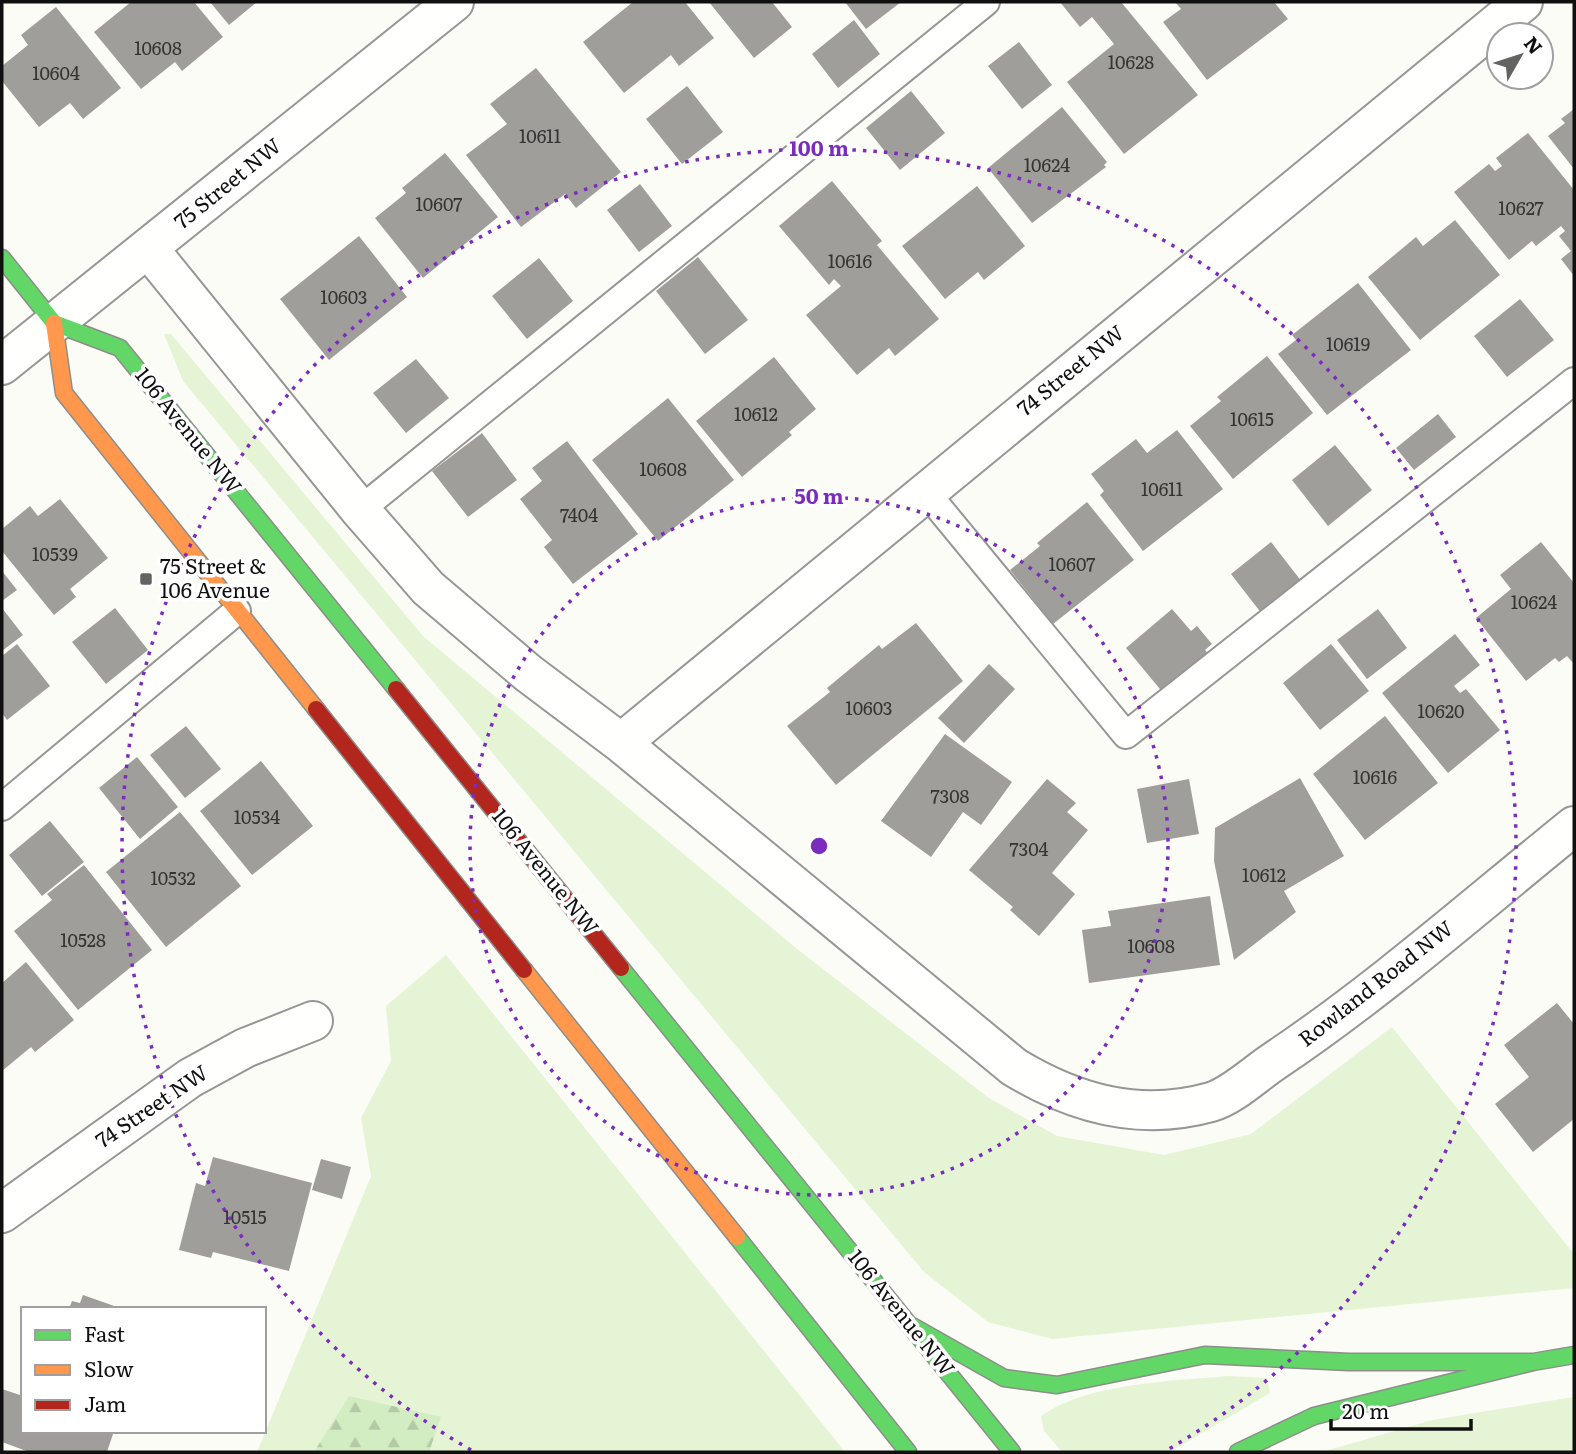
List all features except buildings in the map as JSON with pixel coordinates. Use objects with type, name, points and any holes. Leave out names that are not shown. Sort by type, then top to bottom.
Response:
[{"type":"main road","points":[[2,258],[54,323],[64,393],[908,1452]]},
{"type":"main road","name":"106 Avenue NW","points":[[54,323],[120,348],[1012,1452]]},
{"type":"main road","points":[[912,1326],[1004,1378],[1057,1385],[1205,1355],[1349,1362],[1532,1362]]},
{"type":"main road","points":[[1238,1452],[1314,1416],[1532,1362],[1574,1355]]},
{"type":"street","name":"75 Street NW","points":[[2,365],[454,2]]},
{"type":"street","name":"74 Street NW","points":[[621,743],[1523,2]]},
{"type":"street","points":[[148,248],[360,510],[428,588],[528,673],[621,743]]},
{"type":"street","name":"Rowland Road NW","points":[[621,743],[1014,1067],[1074,1099],[1132,1111],[1161,1111],[1214,1102],[1308,1038],[1574,826]]},
{"type":"street","name":"74 Street NW","points":[[2,1213],[190,1078],[245,1048],[313,1021]]},
{"type":"lane","points":[[360,510],[986,2]]},
{"type":"lane","points":[[925,491],[1126,735],[1574,381]]},
{"type":"lane","points":[[2,807],[237,611]]},
{"type":"green space","points":[[164,334],[171,334],[423,636],[796,948],[989,1098],[1057,1136],[1164,1155],[1251,1134],[1392,1027],[1574,1254],[1574,1288],[1052,1339],[988,1322],[924,1272],[183,381]]},
{"type":"green space","points":[[446,955],[845,1452],[257,1452],[371,1176],[361,1118],[391,1061],[386,1006]]},
{"type":"green space","points":[[1228,1376],[1267,1378],[1270,1393],[1170,1452],[1062,1452],[1044,1431],[1041,1416],[1082,1397],[1156,1382]]},
{"type":"green space","points":[[349,1396],[441,1417],[429,1452],[314,1452]]},
{"type":"green space","points":[[1574,1397],[1574,1452],[1322,1452],[1432,1420]]},
{"type":"traffic: fast","points":[[2,258],[54,323],[120,348],[396,689]]},
{"type":"traffic: fast","points":[[621,968],[1012,1452]]},
{"type":"traffic: fast","points":[[737,1237],[908,1452]]},
{"type":"traffic: fast","points":[[912,1326],[1004,1378],[1057,1385],[1205,1355],[1349,1362],[1533,1362]]},
{"type":"traffic: fast","points":[[1238,1452],[1314,1416],[1533,1362],[1574,1355]]},
{"type":"traffic: slow","points":[[54,323],[64,393],[316,709]]},
{"type":"traffic: slow","points":[[524,970],[737,1237]]},
{"type":"traffic: jam","points":[[396,689],[621,968]]},
{"type":"traffic: jam","points":[[316,709],[524,970]]},
{"type":"place","name":"75 Street & 106 Avenue","points":[[146,579]]}]
